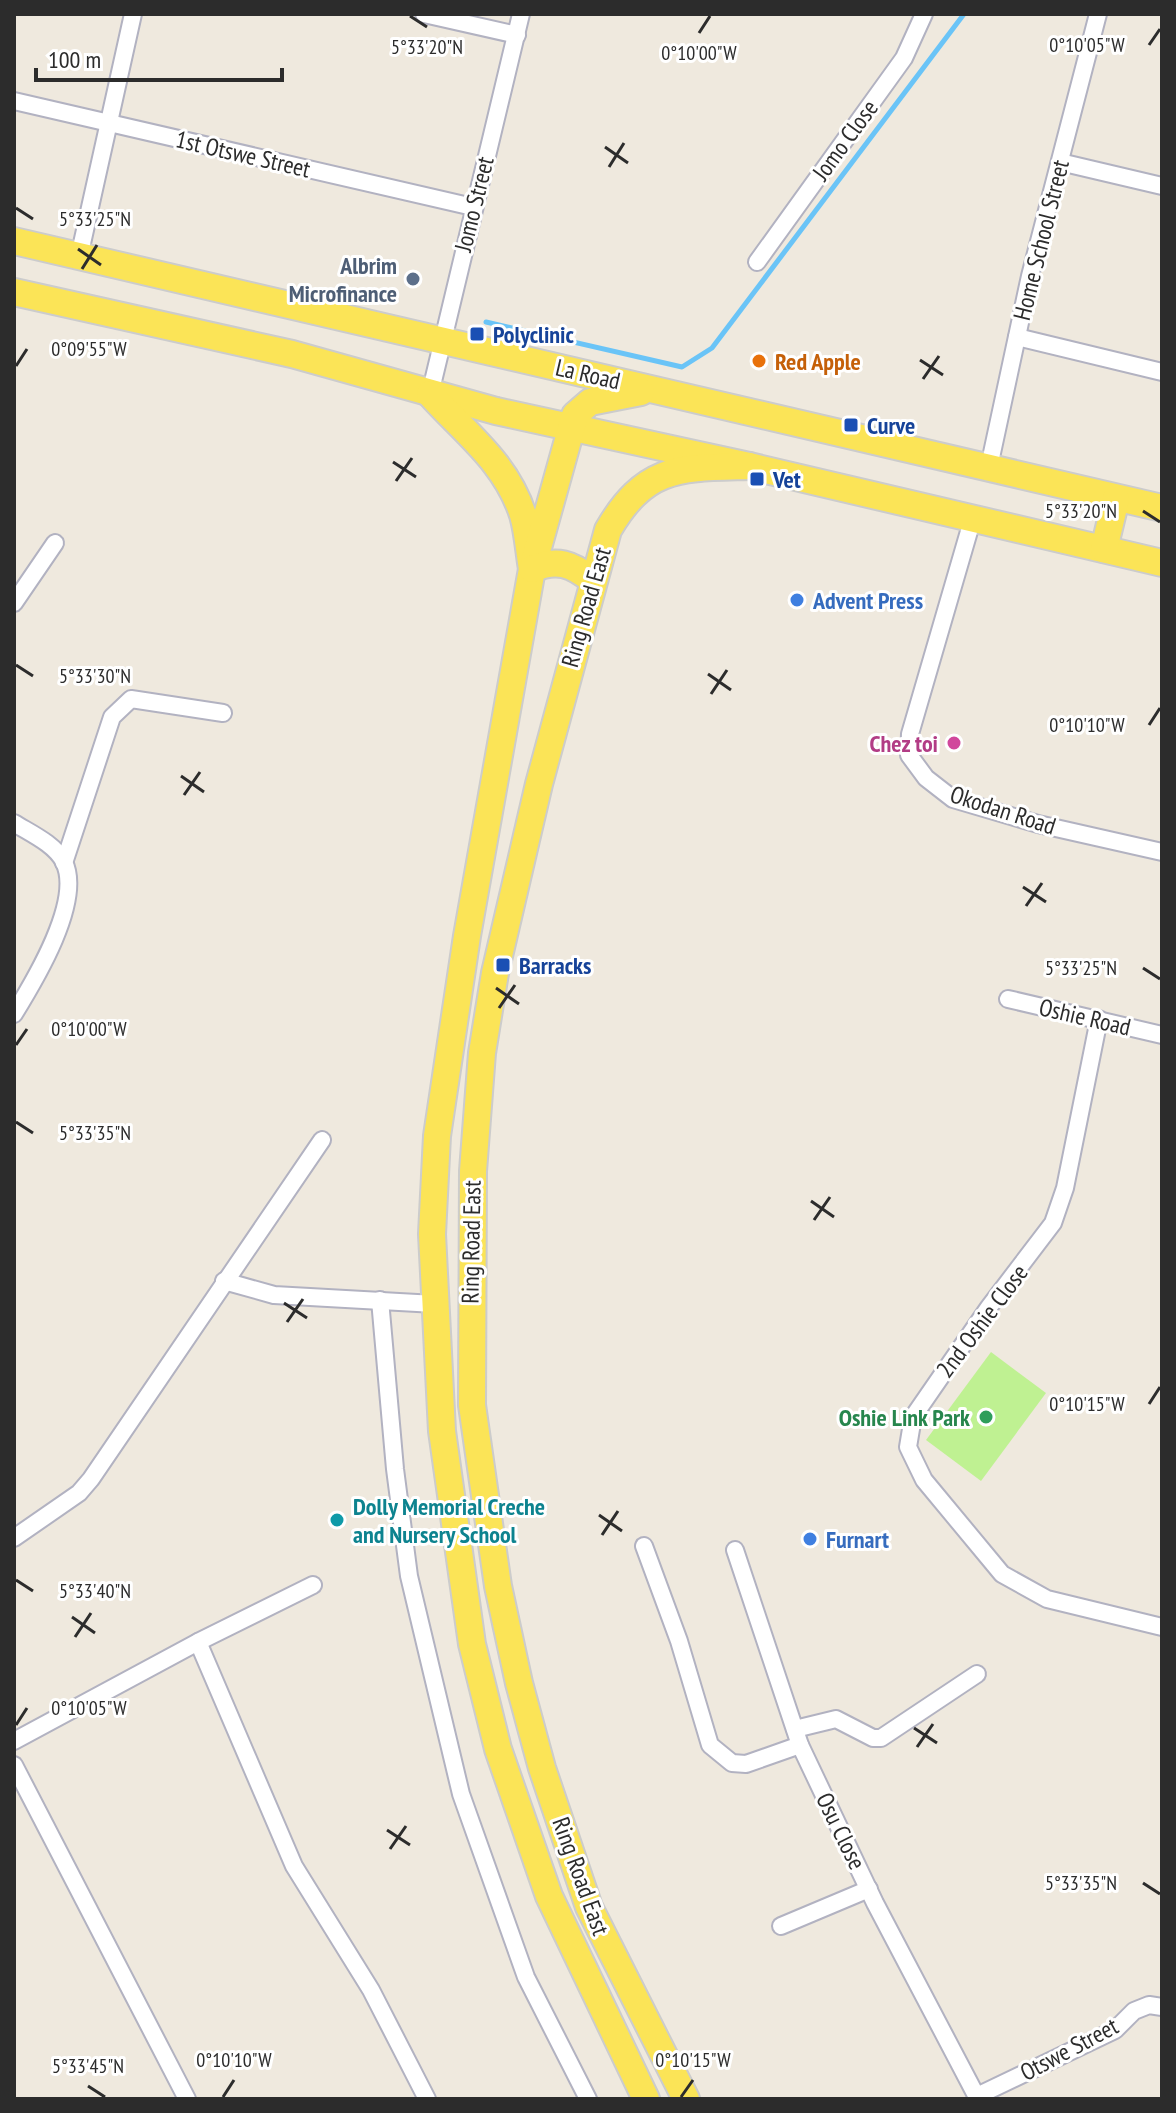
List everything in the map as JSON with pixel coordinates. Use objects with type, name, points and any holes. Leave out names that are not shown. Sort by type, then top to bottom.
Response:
[{"type":"main road","name":"La Road","points":[[14,241],[1162,508]]},
{"type":"main road","points":[[21,294],[292,354],[430,394],[1162,563]]},
{"type":"main road","points":[[532,569],[575,415],[590,402],[658,390]]},
{"type":"main road","name":"Ring Road East","points":[[430,394],[475,437],[512,487],[524,517],[532,569],[467,936],[440,1110],[432,1234],[442,1431],[472,1644],[498,1749],[549,1896],[592,1993],[646,2099]]},
{"type":"main road","name":"Ring Road East","points":[[686,2099],[609,1950],[576,1871],[519,1683],[498,1586],[472,1405],[473,1171],[482,1053],[495,973],[539,784],[608,530],[626,501],[647,482],[696,467],[749,466]]},
{"type":"main road","points":[[1104,549],[1116,499]]},
{"type":"main road","points":[[532,569],[552,562],[563,563],[592,580]]},
{"type":"main road","points":[[465,1593],[482,1594],[498,1586]]},
{"type":"street","points":[[79,257],[133,14]]},
{"type":"street","points":[[424,14],[517,35]]},
{"type":"street","name":"Jomo Street","points":[[430,394],[521,14]]},
{"type":"street","name":"Jomo Close","points":[[757,262],[904,58],[924,14]]},
{"type":"street","name":"Home School Street","points":[[989,467],[1017,337],[1098,14]]},
{"type":"street","name":"1st Otswe Street","points":[[14,101],[473,207]]},
{"type":"street","points":[[1060,162],[1162,186]]},
{"type":"street","points":[[1017,337],[1162,372]]},
{"type":"street","name":"Okodan Road","points":[[972,521],[910,734],[909,755],[926,778],[953,799],[1038,824],[1162,852]]},
{"type":"street","points":[[14,603],[55,543]]},
{"type":"street","points":[[14,1014],[61,924],[67,890],[64,863],[112,717],[131,699],[223,713]]},
{"type":"street","points":[[14,823],[51,847],[64,863]]},
{"type":"street","name":"Oshie Road","points":[[1008,999],[1162,1035]]},
{"type":"street","name":"2nd Oshie Close","points":[[1099,1019],[1065,1188],[1053,1223],[913,1417],[908,1447],[924,1480],[1002,1574],[1047,1599],[1162,1627]]},
{"type":"street","points":[[14,1538],[79,1493],[322,1140]]},
{"type":"street","points":[[224,1281],[274,1295],[435,1304]]},
{"type":"street","points":[[380,1300],[395,1469],[409,1576],[461,1794],[526,1977],[588,2099]]},
{"type":"street","points":[[644,1546],[679,1641],[710,1745],[732,1763],[746,1764],[836,1719],[873,1738],[881,1738],[977,1674]]},
{"type":"street","name":"Osu Close","points":[[735,1550],[798,1737],[869,1889],[977,2098]]},
{"type":"street","points":[[14,1741],[198,1642],[313,1585]]},
{"type":"street","points":[[198,1642],[294,1866],[371,1990],[427,2099]]},
{"type":"street","points":[[14,1765],[187,2099]]},
{"type":"street","points":[[781,1926],[869,1889]]},
{"type":"street","name":"Otswe Street","points":[[977,2098],[1115,2030],[1134,2011],[1149,2005],[1162,2007]]},
{"type":"green space","name":"Oshie Link Park","points":[[991,1352],[1046,1393],[981,1481],[926,1440]]},
{"type":"waterway","points":[[486,322],[682,367],[712,348],[964,14]]},
{"type":"place","name":"Albrim Microfinance","points":[[413,279]]},
{"type":"place","name":"Polyclinic","points":[[477,334]]},
{"type":"place","name":"Red Apple","points":[[759,361]]},
{"type":"place","name":"Curve","points":[[851,425]]},
{"type":"place","name":"Vet","points":[[757,479]]},
{"type":"place","name":"Advent Press","points":[[797,600]]},
{"type":"place","name":"Chez toi","points":[[954,743]]},
{"type":"place","name":"Barracks","points":[[503,965]]},
{"type":"place","name":"Oshie Link Park","points":[[986,1417]]},
{"type":"place","name":"Dolly Memorial Creche and Nursery School","points":[[337,1520]]},
{"type":"place","name":"Furnart","points":[[810,1539]]}]
